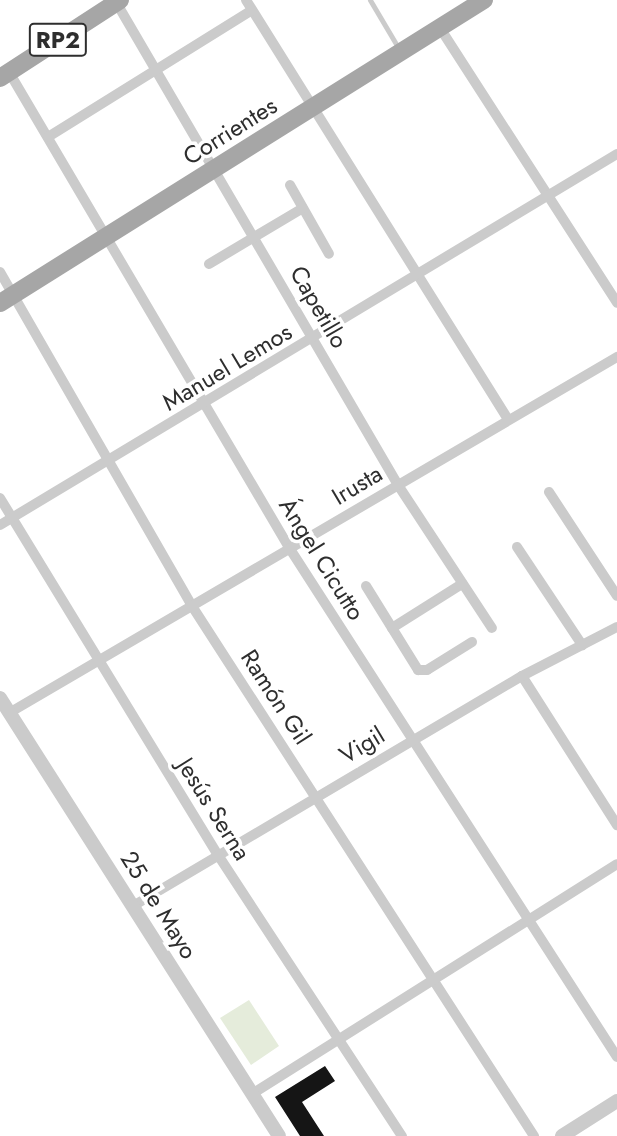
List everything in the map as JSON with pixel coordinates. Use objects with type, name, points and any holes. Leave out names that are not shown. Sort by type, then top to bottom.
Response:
[{"type":"main road","name":"Corrientes","points":[[7,299],[484,0]]},
{"type":"main road","name":"RP2","points":[[4,75],[118,1]]},
{"type":"street","name":"Capetillo","points":[[118,1],[398,485],[492,628]]},
{"type":"street","points":[[48,137],[156,70],[249,5],[421,276],[508,420]]},
{"type":"street","points":[[440,28],[617,303]]},
{"type":"street","name":"Ángel Cicutto","points":[[4,75],[48,137],[108,235],[290,549],[617,1057]]},
{"type":"street","name":"Manuel Lemos","points":[[0,525],[421,276],[617,154]]},
{"type":"street","points":[[290,185],[329,254]]},
{"type":"street","points":[[209,264],[303,208]]},
{"type":"street","name":"Ramón Gil","points":[[0,272],[7,299],[192,606],[534,1136]]},
{"type":"street","name":"Irusta","points":[[9,713],[617,357]]},
{"type":"street","points":[[549,492],[617,596]]},
{"type":"street","name":"Jesús Serna","points":[[0,498],[96,662],[218,855],[402,1136]]},
{"type":"street","points":[[517,547],[582,645]]},
{"type":"street","points":[[392,628],[462,584]]},
{"type":"street","points":[[366,586],[418,670],[427,670],[472,642]]},
{"type":"street","name":"Vigil","points":[[133,906],[522,676],[617,627]]},
{"type":"street","points":[[522,676],[617,825]]},
{"type":"street","name":"25 de Mayo","points":[[0,698],[279,1136]]},
{"type":"street","points":[[252,1094],[617,864]]},
{"type":"street","points":[[562,1136],[617,1101]]},
{"type":"lane","points":[[370,0],[401,52]]},
{"type":"green space","points":[[249,1000],[279,1046],[251,1065],[220,1018]]},
{"type":"building","points":[[325,1066],[335,1081],[302,1102],[324,1136],[300,1136],[275,1097]]}]
